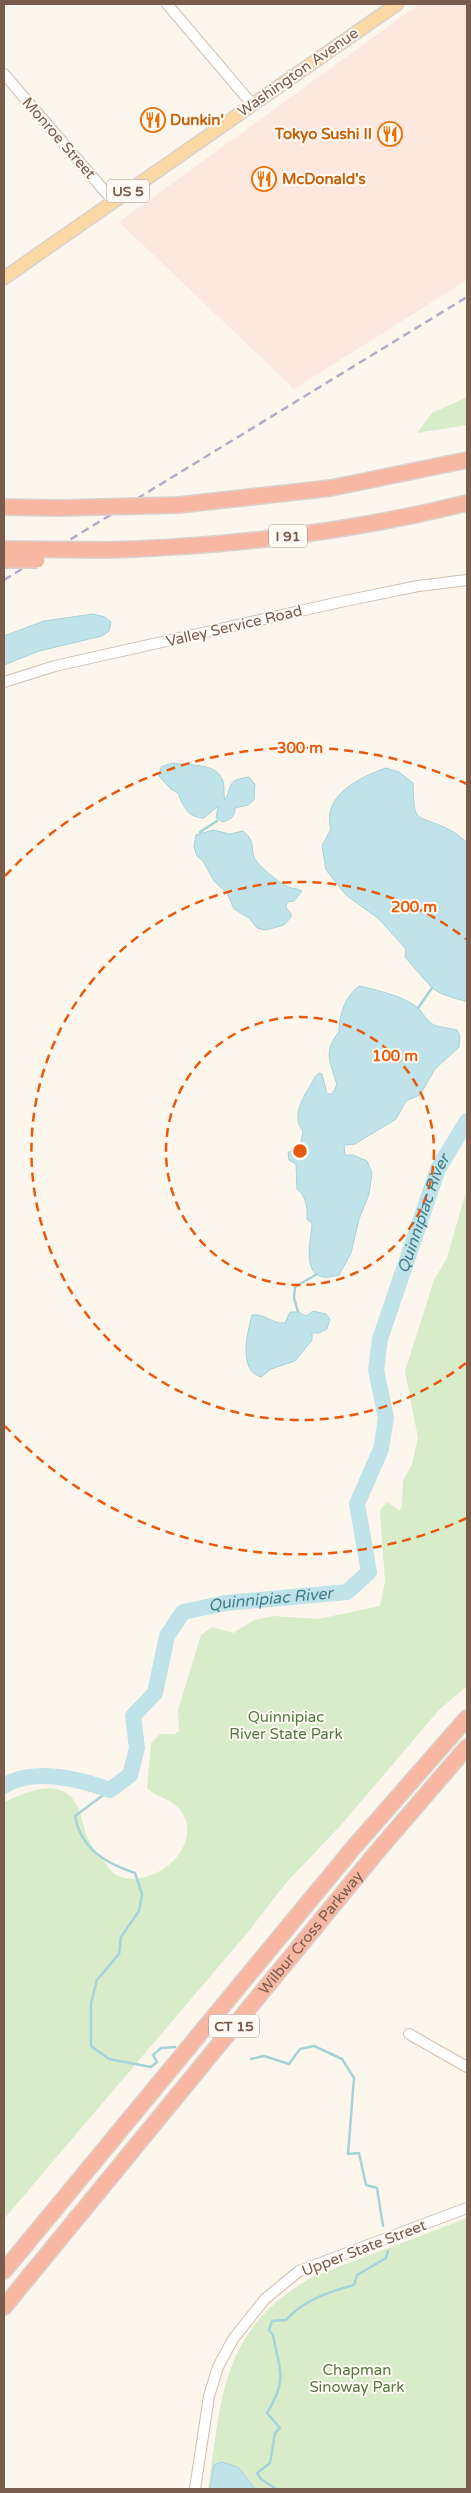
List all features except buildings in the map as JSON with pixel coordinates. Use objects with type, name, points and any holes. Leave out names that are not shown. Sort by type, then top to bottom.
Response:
[{"type":"highway","points":[[4,507],[59,508],[179,505],[330,488],[467,460]]},
{"type":"highway","name":"I 91","points":[[4,549],[102,550],[200,546],[292,536],[372,524],[467,503]]},
{"type":"highway","points":[[4,560],[71,560],[102,550]]},
{"type":"highway","name":"Wilbur Cross Parkway","points":[[4,2271],[354,1847],[467,1718]]},
{"type":"highway","name":"Wilbur Cross Parkway","points":[[4,2307],[376,1853],[467,1747]]},
{"type":"main road","name":"Washington Avenue","points":[[4,278],[397,4]]},
{"type":"street","points":[[167,4],[252,104]]},
{"type":"street","name":"Monroe Street","points":[[4,74],[114,202]]},
{"type":"street","name":"Valley Service Road","points":[[4,682],[55,666],[340,602],[418,586],[467,580]]},
{"type":"street","points":[[408,2034],[467,2068]]},
{"type":"street","name":"Upper State Street","points":[[195,2489],[209,2396],[218,2367],[234,2339],[265,2299],[299,2271],[467,2208]]},
{"type":"shaded area","points":[[419,4],[467,4],[467,280],[294,389],[119,222]]},
{"type":"green space","points":[[467,397],[467,425],[417,433],[432,413]]},
{"type":"green space","name":"Quinnipiac River State Park","points":[[467,1188],[467,1686],[439,1710],[341,1825],[286,1883],[248,1932],[4,2219],[4,1802],[40,1789],[47,1788],[62,1791],[74,1800],[90,1842],[113,1873],[128,1878],[141,1878],[154,1874],[166,1867],[176,1857],[184,1846],[187,1834],[186,1821],[178,1808],[147,1788],[151,1743],[160,1734],[175,1734],[179,1731],[178,1710],[201,1635],[212,1627],[233,1633],[254,1620],[274,1616],[318,1619],[380,1606],[385,1582],[380,1510],[387,1502],[399,1510],[402,1506],[403,1481],[412,1464],[418,1438],[405,1371],[434,1280],[447,1258]]},
{"type":"green space","name":"Chapman Sinoway Park","points":[[467,2218],[467,2489],[208,2489],[217,2424],[231,2368],[243,2342],[259,2319],[282,2297],[312,2277]]},
{"type":"water","points":[[93,614],[105,617],[111,622],[109,631],[102,636],[39,651],[4,665],[4,636],[44,621]]},
{"type":"water","points":[[172,763],[202,766],[215,771],[223,781],[225,800],[234,781],[249,777],[255,784],[254,800],[248,805],[235,808],[232,817],[223,822],[216,818],[218,806],[204,818],[194,816],[184,807],[178,793],[171,789],[159,776],[161,767]]},
{"type":"water","points":[[386,768],[399,772],[413,783],[414,806],[418,816],[451,830],[467,842],[467,1002],[442,994],[432,988],[405,957],[406,949],[379,919],[346,895],[326,870],[322,846],[331,829],[329,817],[337,798],[345,789],[365,777]]},
{"type":"water","points":[[213,830],[230,834],[243,831],[248,835],[252,843],[254,858],[259,865],[271,876],[288,887],[302,891],[294,901],[287,902],[286,907],[292,916],[284,925],[266,930],[257,928],[249,918],[234,909],[227,893],[214,881],[203,861],[197,856],[194,847],[196,835]]},
{"type":"water","points":[[359,986],[406,1000],[418,1008],[434,1025],[457,1030],[460,1036],[459,1047],[435,1069],[420,1095],[406,1101],[396,1119],[355,1144],[344,1145],[345,1155],[353,1155],[367,1161],[372,1173],[369,1194],[359,1219],[351,1253],[339,1275],[325,1277],[316,1274],[312,1269],[309,1253],[312,1223],[307,1219],[306,1202],[297,1189],[296,1164],[289,1160],[288,1153],[301,1143],[303,1131],[299,1124],[299,1111],[315,1077],[319,1073],[322,1074],[327,1094],[332,1094],[337,1085],[329,1052],[339,1032],[340,1019],[347,1001]]},
{"type":"water","points":[[313,1311],[326,1314],[330,1319],[327,1329],[319,1333],[312,1333],[312,1340],[295,1361],[271,1369],[261,1377],[254,1373],[249,1367],[246,1351],[252,1315],[285,1323],[290,1312],[298,1312],[306,1316]]},
{"type":"water","points":[[221,2462],[238,2467],[255,2489],[210,2489],[214,2465]]},
{"type":"waterway","points":[[200,832],[217,821]]},
{"type":"waterway","points":[[418,1008],[432,988]]},
{"type":"waterway","name":"Quinnipiac River","points":[[4,1786],[15,1780],[42,1776],[71,1779],[110,1790],[130,1775],[137,1748],[133,1716],[155,1693],[167,1636],[183,1612],[226,1603],[347,1592],[369,1572],[357,1504],[381,1449],[386,1418],[376,1370],[380,1339],[438,1169],[467,1121]]},
{"type":"waterway","points":[[298,1312],[294,1298],[295,1287],[317,1274]]},
{"type":"waterway","points":[[110,1790],[75,1816],[78,1828],[89,1846],[96,1853],[114,1865],[135,1873],[142,1894],[139,1911],[121,1937],[119,1954],[97,1980],[91,2003],[91,2046],[109,2059],[151,2067],[157,2062],[153,2055],[161,2048],[175,2047]]},
{"type":"waterway","points":[[251,2059],[264,2056],[289,2064],[300,2049],[314,2046],[342,2059],[354,2078],[348,2154],[359,2153],[366,2185],[377,2188],[383,2226]]},
{"type":"waterway","points":[[276,2489],[261,2479],[257,2473],[270,2463],[275,2433],[280,2428],[267,2413],[278,2392],[281,2375],[273,2335],[269,2330],[272,2321],[286,2320],[309,2302],[354,2285],[357,2275],[386,2258],[388,2251]]},
{"type":"railway","points":[[4,580],[467,297]]},
{"type":"place","name":"Dunkin'","points":[[153,120]]},
{"type":"place","name":"Tokyo Sushi II","points":[[390,134]]},
{"type":"place","name":"McDonald's","points":[[264,179]]}]
